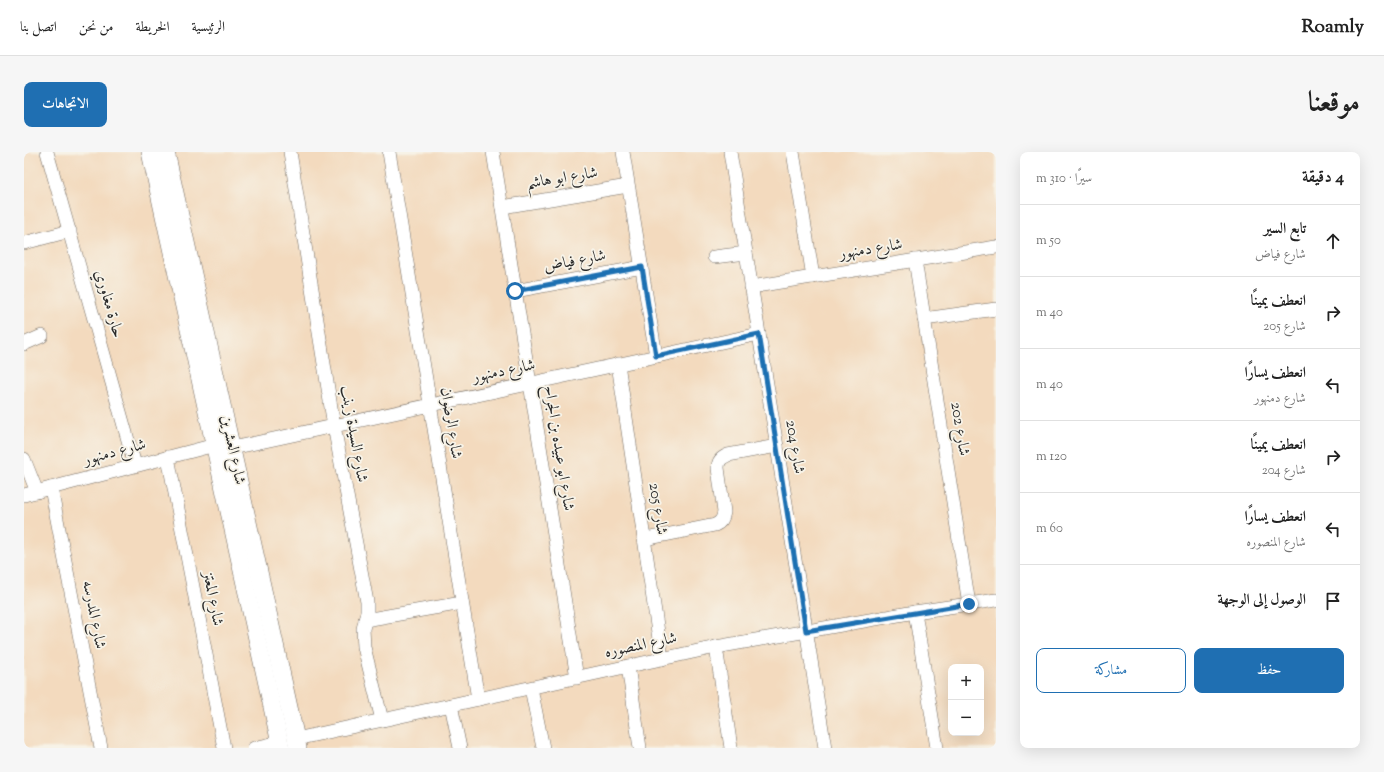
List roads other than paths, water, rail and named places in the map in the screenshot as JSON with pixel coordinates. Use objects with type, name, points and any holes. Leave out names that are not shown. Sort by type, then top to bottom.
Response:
[{"type":"street","name":"حارة مغاوري","points":[[47,152],[135,466]]},
{"type":"street","name":"شارع العشرين","points":[[150,152],[215,444],[289,744]]},
{"type":"street","name":"شارع العشرين","points":[[166,152],[232,448],[289,744]]},
{"type":"street","name":"شارع السيدة زينب","points":[[290,152],[334,426],[367,602],[363,629],[364,647],[382,720]]},
{"type":"street","name":"شارع الرضوان","points":[[389,152],[478,699]]},
{"type":"street","name":"شارع ابو عبيده بن الجراح","points":[[493,152],[577,678]]},
{"type":"street","points":[[623,152],[656,356]]},
{"type":"street","name":"شارع 204","points":[[730,152],[825,748]]},
{"type":"street","points":[[793,152],[813,277]]},
{"type":"street","name":"شارع ابو هاشم","points":[[502,207],[628,186]]},
{"type":"street","points":[[24,243],[70,231]]},
{"type":"street","name":"شارع دمنهور","points":[[751,287],[996,247]]},
{"type":"street","points":[[714,257],[746,253]]},
{"type":"street","name":"شارع 202","points":[[915,260],[969,604]]},
{"type":"street","name":"شارع فياض","points":[[515,291],[642,267]]},
{"type":"street","points":[[924,319],[996,309]]},
{"type":"street","name":"شارع دمنهور","points":[[232,448],[759,334]]},
{"type":"street","points":[[24,344],[42,336]]},
{"type":"street","name":"شارع 205","points":[[618,364],[662,659]]},
{"type":"street","name":"شارع دمنهور","points":[[30,493],[215,444]]},
{"type":"street","points":[[644,539],[715,525],[720,522],[723,518],[724,512],[718,462],[728,455],[777,446]]},
{"type":"street","name":"شارع المعتز","points":[[168,457],[224,748]]},
{"type":"street","points":[[24,459],[30,493]]},
{"type":"street","name":"شارع المدرسه","points":[[51,488],[101,748]]},
{"type":"street","name":"شارع المنصوره","points":[[254,748],[289,744],[382,720],[716,647],[915,612],[996,600]]},
{"type":"street","points":[[365,620],[462,603]]},
{"type":"street","points":[[915,612],[937,748]]},
{"type":"street","points":[[716,647],[731,748]]},
{"type":"street","points":[[628,666],[640,748]]},
{"type":"street","points":[[531,688],[543,748]]},
{"type":"street","points":[[451,705],[460,748]]}]
